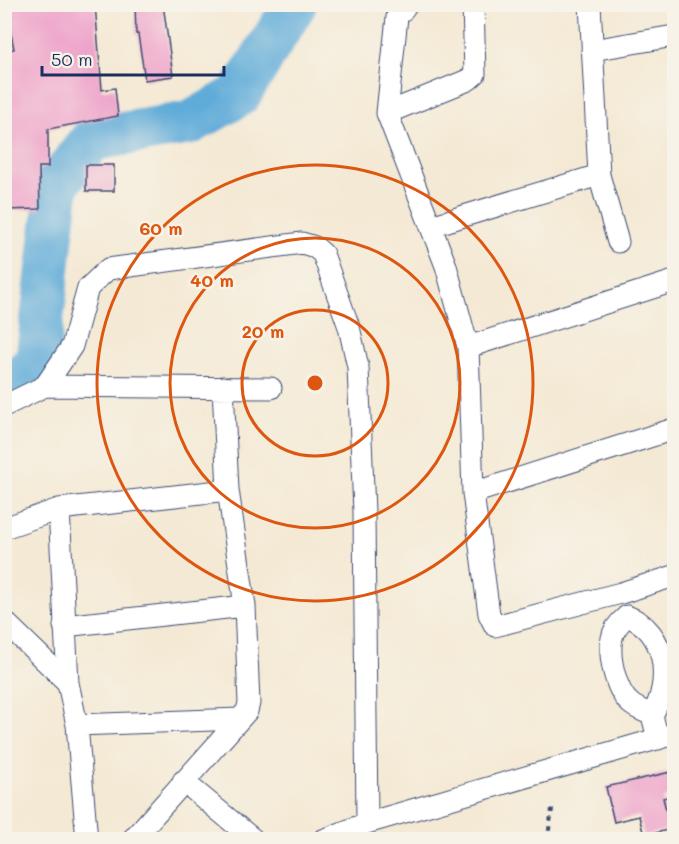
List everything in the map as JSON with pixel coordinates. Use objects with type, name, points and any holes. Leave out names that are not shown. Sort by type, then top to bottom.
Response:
[{"type":"street","points":[[407,4],[397,17],[387,113],[431,226],[458,305],[468,347],[473,494],[489,614],[495,626],[621,593],[675,576]]},
{"type":"street","points":[[387,113],[468,80],[475,74],[473,4]]},
{"type":"street","points":[[590,4],[599,175],[618,242]]},
{"type":"street","points":[[592,50],[675,36]]},
{"type":"street","points":[[431,226],[599,175]]},
{"type":"street","points":[[45,386],[72,346],[88,288],[108,269],[302,243],[315,247],[323,254],[349,327],[358,367],[364,512],[367,823]]},
{"type":"street","points":[[468,347],[675,281]]},
{"type":"street","points":[[4,406],[45,386],[271,388]]},
{"type":"street","points":[[132,840],[240,720],[247,711],[249,703],[245,606],[228,490],[223,387]]},
{"type":"street","points":[[473,494],[675,429]]},
{"type":"street","points":[[4,528],[59,509],[228,490]]},
{"type":"street","points":[[59,509],[68,683],[77,725],[87,840]]},
{"type":"street","points":[[621,593],[627,616]]},
{"type":"street","points":[[64,626],[245,606]]},
{"type":"street","points":[[323,840],[367,823],[666,737],[652,715],[632,705],[624,695],[616,675],[612,638],[620,622],[627,616]]},
{"type":"street","points":[[627,616],[639,620],[653,636],[661,652],[664,684],[661,701],[652,715]]},
{"type":"street","points":[[4,621],[68,683]]},
{"type":"street","points":[[77,725],[240,720]]},
{"type":"street","points":[[183,781],[254,840]]},
{"type":"path","points":[[536,840],[548,836],[552,809]]},
{"type":"building","points":[[5,4],[95,4],[102,90],[115,88],[118,116],[48,129],[48,167],[39,167],[40,209],[4,210],[4,51],[14,49]]},
{"type":"building","points":[[135,4],[163,4],[173,76],[145,80],[138,34],[136,34]]},
{"type":"building","points":[[86,165],[114,165],[114,191],[86,191]]},
{"type":"building","points":[[675,771],[675,795],[663,798],[671,829],[644,836],[639,816],[614,822],[606,787]]},
{"type":"waterway","points":[[4,391],[37,362],[58,183],[92,139],[190,123],[239,95],[295,4]]}]
